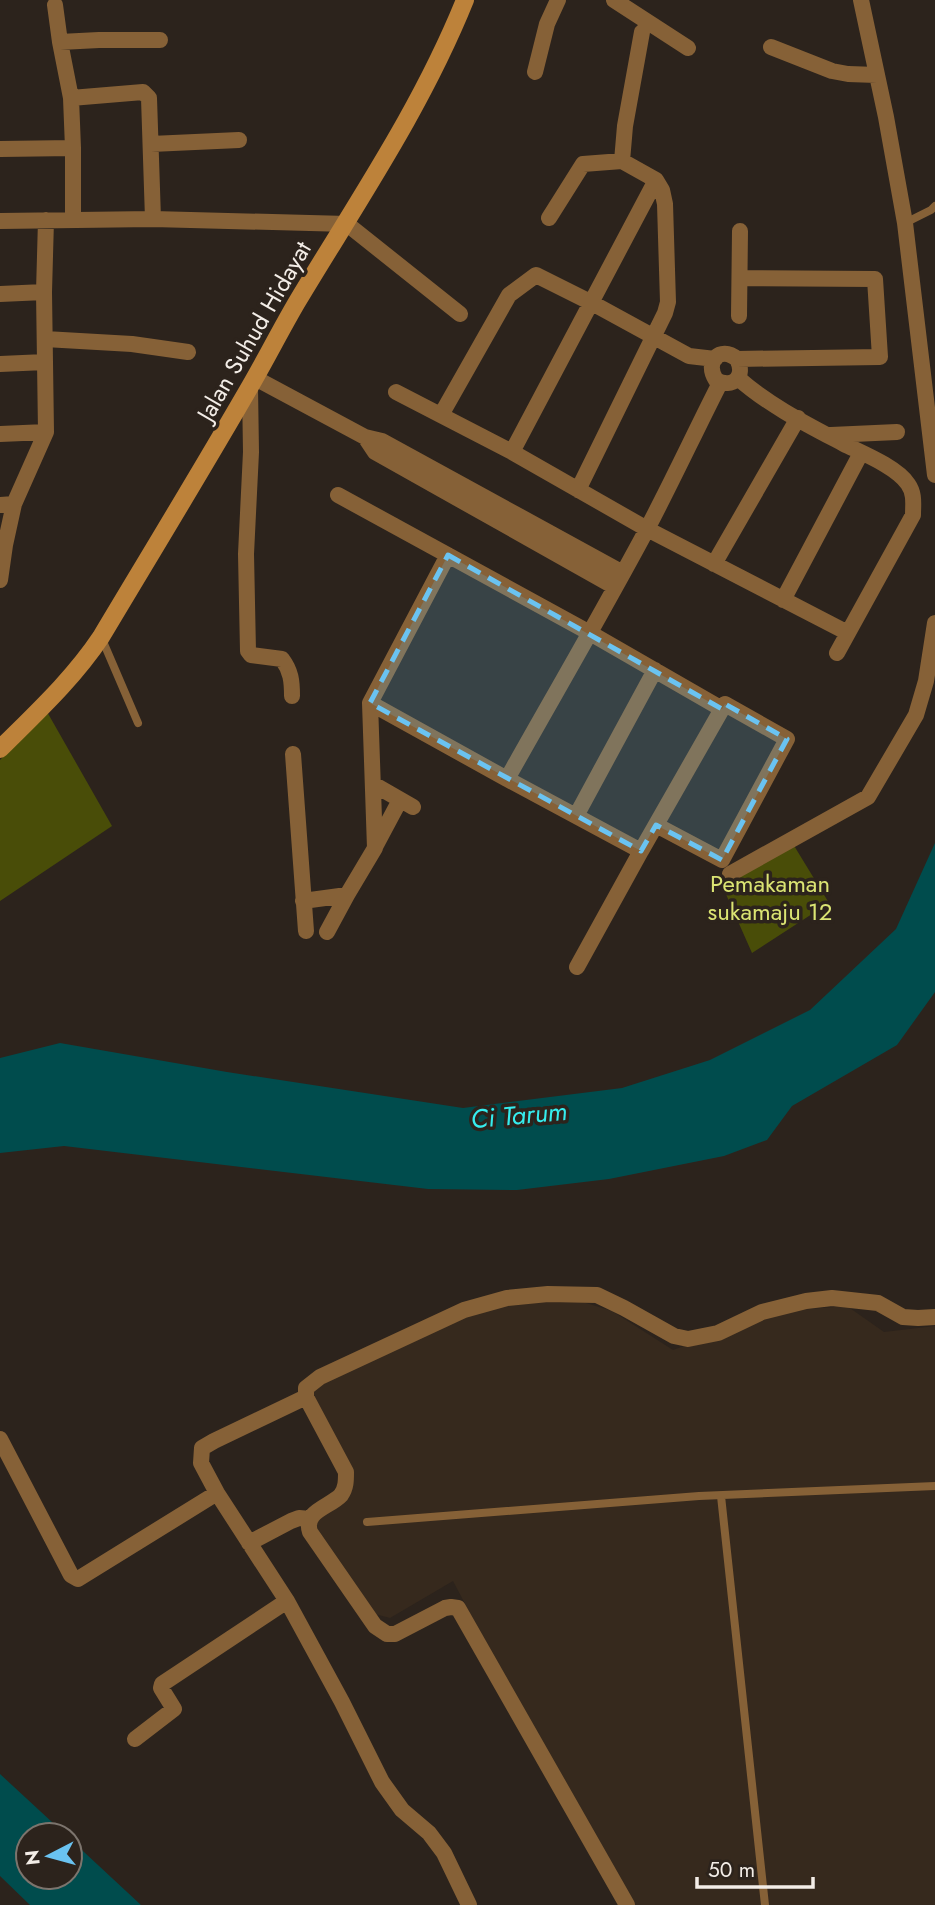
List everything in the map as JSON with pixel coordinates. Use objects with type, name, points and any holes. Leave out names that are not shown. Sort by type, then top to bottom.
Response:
[{"type":"street","name":"Jalan Suhud Hidayat","points":[[0,749],[70,677],[102,637],[297,303],[408,120],[465,0]]},
{"type":"street","points":[[535,72],[547,24],[558,0]]},
{"type":"street","points":[[614,0],[688,48]]},
{"type":"street","points":[[861,0],[905,223],[935,475]]},
{"type":"street","points":[[55,5],[71,98],[74,148],[73,219]]},
{"type":"street","points":[[622,161],[625,126],[642,32]]},
{"type":"street","points":[[60,42],[160,40]]},
{"type":"street","points":[[771,47],[832,71],[877,75]]},
{"type":"street","points":[[71,98],[143,92],[149,98],[153,219]]},
{"type":"street","points":[[152,144],[239,140]]},
{"type":"street","points":[[0,149],[74,148]]},
{"type":"street","points":[[549,218],[583,164],[622,161],[656,180],[662,190],[665,204],[668,302],[665,313],[578,490]]},
{"type":"street","points":[[512,452],[656,180]]},
{"type":"street","points":[[0,221],[153,219],[347,223],[460,314]]},
{"type":"street","points":[[0,580],[7,505],[46,432],[46,220]]},
{"type":"street","points":[[739,316],[740,230]]},
{"type":"street","points":[[441,415],[509,295],[536,275],[689,356],[715,371],[730,383],[738,377],[741,368],[734,356],[724,353],[715,371],[647,529],[507,779]]},
{"type":"street","points":[[737,359],[880,357],[876,279],[740,278]]},
{"type":"street","points":[[0,294],[44,292]]},
{"type":"street","points":[[45,339],[132,344],[188,352]]},
{"type":"street","points":[[0,364],[45,362]]},
{"type":"street","points":[[738,377],[755,393],[895,471],[908,483],[914,497],[913,515],[837,653]]},
{"type":"street","points":[[292,696],[292,678],[282,659],[251,655],[248,651],[246,554],[252,383],[365,437],[375,452],[619,580]]},
{"type":"street","points":[[396,391],[512,452],[647,529],[848,634]]},
{"type":"street","points":[[714,564],[798,418]]},
{"type":"street","points":[[0,434],[46,432]]},
{"type":"street","points":[[828,436],[897,432]]},
{"type":"street","points":[[783,600],[861,453]]},
{"type":"street","points":[[338,495],[590,632],[722,709]]},
{"type":"street","points":[[375,848],[370,704],[448,555]]},
{"type":"street","points":[[730,874],[868,796],[916,715],[926,681],[935,623]]},
{"type":"street","points":[[576,816],[655,670]]},
{"type":"street","points":[[370,704],[640,851]]},
{"type":"street","points":[[577,967],[640,851],[725,704],[787,739],[722,860],[656,825]]},
{"type":"street","points":[[293,754],[306,931]]},
{"type":"street","points":[[327,932],[375,848],[406,804],[373,785]]},
{"type":"street","points":[[303,901],[346,895]]},
{"type":"street","points":[[249,1543],[291,1521],[310,1518],[341,1495],[346,1484],[346,1472],[306,1397],[306,1388],[320,1377],[464,1310],[507,1298],[548,1294],[597,1295],[674,1336],[688,1339],[719,1333],[762,1312],[806,1301],[832,1298],[878,1303],[903,1317],[935,1317]]},
{"type":"street","points":[[306,1397],[202,1448],[201,1462],[217,1493],[287,1601],[382,1782],[402,1810],[429,1833],[444,1853],[469,1905]]},
{"type":"street","points":[[0,1439],[71,1574],[78,1579],[217,1493]]},
{"type":"street","points":[[310,1518],[310,1532],[375,1626],[387,1634],[395,1634],[445,1608],[458,1608],[627,1905]]},
{"type":"street","points":[[135,1739],[173,1711],[161,1688],[162,1684],[287,1601]]},
{"type":"lane","points":[[905,223],[935,206]]},
{"type":"lane","points":[[102,637],[138,723]]},
{"type":"lane","points":[[367,1522],[721,1496],[935,1486]]},
{"type":"lane","points":[[721,1496],[765,1905]]},
{"type":"highlighted area","points":[[448,555],[722,709],[725,704],[787,739],[722,860],[656,825],[641,851],[370,703]]},
{"type":"shaded area","points":[[573,1299],[612,1311],[673,1350],[783,1311],[847,1306],[884,1332],[935,1326],[935,1905],[624,1905],[453,1581],[390,1618],[364,1611],[310,1527],[352,1486],[302,1385],[457,1307]]},
{"type":"green space","points":[[46,710],[112,826],[0,901],[0,760]]},
{"type":"green space","name":"Pemakaman sukamaju 12","points":[[793,844],[829,903],[752,953],[721,883]]},
{"type":"water","name":"Ci Tarum","points":[[935,843],[935,992],[897,1045],[792,1106],[767,1140],[724,1156],[609,1179],[517,1190],[428,1189],[64,1146],[0,1153],[0,1058],[60,1043],[463,1108],[622,1088],[710,1060],[810,1010],[896,929]]},
{"type":"water","points":[[0,1774],[51,1821],[14,1821],[14,1890],[0,1876]]},
{"type":"water","points":[[84,1852],[141,1905],[30,1905],[16,1891],[84,1891]]}]
